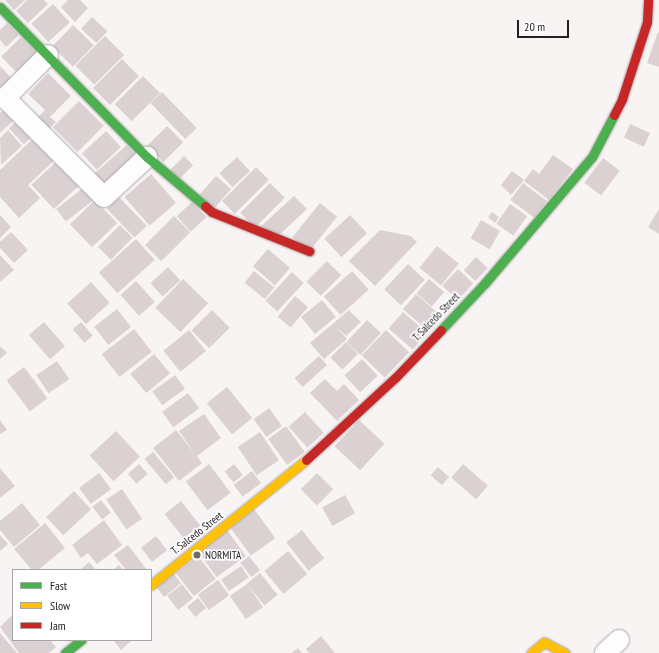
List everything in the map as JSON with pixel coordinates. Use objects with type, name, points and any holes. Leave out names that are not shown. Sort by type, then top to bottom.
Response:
[{"type":"street","name":"T. Salcedo Street","points":[[152,584],[273,488],[324,445],[396,376],[485,283],[592,158],[622,99],[647,22],[648,0]]},
{"type":"street","points":[[0,7],[147,157],[212,212],[309,251]]},
{"type":"street","points":[[48,55],[5,98],[104,197],[147,157]]},
{"type":"street","points":[[65,653],[80,641]]},
{"type":"street","points":[[531,653],[544,642],[554,645],[565,653]]},
{"type":"building","points":[[5,0],[25,0],[14,10]]},
{"type":"building","points":[[27,0],[44,0],[48,4],[28,23],[16,11]]},
{"type":"building","points":[[68,0],[80,0],[88,8],[75,22],[61,7]]},
{"type":"building","points":[[53,4],[70,23],[48,42],[31,23]]},
{"type":"building","points":[[92,17],[107,31],[96,43],[81,29]]},
{"type":"building","points":[[7,23],[19,35],[6,47],[0,40],[0,30]]},
{"type":"building","points":[[73,25],[94,45],[73,67],[52,47]]},
{"type":"building","points":[[658,32],[659,33],[659,67],[647,63]]},
{"type":"building","points":[[105,36],[124,55],[94,85],[75,66]]},
{"type":"building","points":[[21,37],[43,59],[23,79],[1,57]]},
{"type":"building","points":[[122,59],[139,76],[110,105],[93,88]]},
{"type":"building","points":[[0,66],[17,84],[0,97]]},
{"type":"building","points":[[48,73],[71,96],[50,117],[56,122],[47,131],[35,120],[45,110],[28,94]]},
{"type":"building","points":[[143,76],[160,93],[132,121],[115,104]]},
{"type":"building","points":[[162,92],[197,128],[185,139],[150,103]]},
{"type":"building","points":[[79,101],[104,126],[78,152],[53,127]]},
{"type":"building","points":[[4,110],[14,120],[0,133],[0,113]]},
{"type":"building","points":[[22,116],[37,132],[24,144],[9,128]]},
{"type":"building","points":[[630,124],[650,133],[644,147],[624,138]]},
{"type":"building","points":[[167,126],[183,142],[163,162],[147,146]]},
{"type":"building","points":[[8,130],[22,146],[1,165],[0,138]]},
{"type":"building","points":[[106,131],[121,147],[97,170],[82,154]]},
{"type":"building","points":[[39,133],[60,155],[28,185],[40,198],[19,218],[0,197],[0,170]]},
{"type":"building","points":[[127,145],[140,160],[103,192],[90,177]]},
{"type":"building","points":[[553,155],[573,169],[549,200],[524,181],[533,169],[539,174]]},
{"type":"building","points":[[184,156],[193,165],[179,179],[170,170]]},
{"type":"building","points":[[237,157],[250,171],[232,187],[219,173]]},
{"type":"building","points":[[603,158],[620,171],[601,195],[584,183]]},
{"type":"building","points":[[57,161],[80,185],[54,209],[31,185]]},
{"type":"building","points":[[256,167],[269,180],[235,214],[222,201]]},
{"type":"building","points":[[512,171],[524,180],[511,195],[501,185]]},
{"type":"building","points":[[151,174],[176,203],[150,226],[125,197]]},
{"type":"building","points":[[216,176],[231,189],[215,208],[200,195]]},
{"type":"building","points":[[270,183],[285,198],[255,228],[240,213]]},
{"type":"building","points":[[523,183],[547,201],[534,218],[510,200]]},
{"type":"building","points":[[83,188],[93,201],[66,222],[56,209]]},
{"type":"building","points":[[294,196],[307,209],[277,237],[258,229]]},
{"type":"building","points":[[119,197],[147,226],[135,238],[107,209]]},
{"type":"building","points":[[95,200],[117,223],[92,247],[70,224]]},
{"type":"building","points":[[192,202],[206,217],[191,232],[177,216]]},
{"type":"building","points":[[320,203],[337,217],[309,251],[292,237]]},
{"type":"building","points":[[510,204],[527,216],[513,236],[496,224]]},
{"type":"building","points":[[659,209],[659,234],[648,227]]},
{"type":"building","points":[[492,212],[499,217],[495,223],[488,217]]},
{"type":"building","points":[[0,215],[11,227],[0,238]]},
{"type":"building","points":[[350,215],[367,233],[341,257],[324,239]]},
{"type":"building","points":[[174,216],[190,232],[161,261],[145,245]]},
{"type":"building","points":[[481,220],[500,231],[490,249],[470,238]]},
{"type":"building","points":[[120,225],[133,238],[111,260],[98,247]]},
{"type":"building","points":[[380,230],[411,236],[417,242],[375,286],[349,261]]},
{"type":"building","points":[[11,232],[28,250],[14,263],[0,248],[0,242]]},
{"type":"building","points":[[136,239],[155,260],[118,293],[99,272]]},
{"type":"building","points":[[437,246],[459,264],[441,285],[419,268]]},
{"type":"building","points":[[268,249],[290,268],[275,285],[253,266]]},
{"type":"building","points":[[0,255],[14,270],[0,282]]},
{"type":"building","points":[[476,257],[488,268],[475,281],[464,270]]},
{"type":"building","points":[[327,261],[341,275],[321,296],[306,282]]},
{"type":"building","points":[[408,264],[425,280],[401,305],[384,290]]},
{"type":"building","points":[[168,267],[180,280],[163,297],[150,283]]},
{"type":"building","points":[[458,269],[473,283],[458,300],[442,286]]},
{"type":"building","points":[[254,271],[274,287],[265,299],[245,283]]},
{"type":"building","points":[[352,271],[369,290],[340,315],[324,296]]},
{"type":"building","points":[[292,272],[304,283],[277,311],[265,301]]},
{"type":"building","points":[[183,279],[208,303],[180,332],[155,308]]},
{"type":"building","points":[[429,279],[444,292],[432,306],[417,293]]},
{"type":"building","points":[[136,281],[155,302],[139,316],[120,295]]},
{"type":"building","points":[[91,282],[110,303],[86,324],[67,303]]},
{"type":"building","points":[[416,294],[442,317],[429,332],[403,309]]},
{"type":"building","points":[[295,296],[308,307],[291,328],[278,317]]},
{"type":"building","points":[[322,300],[336,317],[315,334],[301,317]]},
{"type":"building","points":[[117,309],[131,327],[108,345],[94,327]]},
{"type":"building","points":[[212,310],[230,328],[209,348],[191,331]]},
{"type":"building","points":[[349,310],[361,322],[346,336],[336,327],[347,339],[324,359],[310,343]]},
{"type":"building","points":[[403,312],[427,333],[413,350],[389,329]]},
{"type":"building","points":[[367,320],[381,333],[360,355],[347,342]]},
{"type":"building","points":[[44,322],[65,346],[50,359],[29,335]]},
{"type":"building","points":[[81,322],[93,336],[85,343],[73,329]]},
{"type":"building","points":[[134,329],[152,352],[120,377],[102,354]]},
{"type":"building","points":[[189,330],[206,351],[180,372],[163,351]]},
{"type":"building","points":[[386,330],[409,352],[385,377],[362,355]]},
{"type":"building","points":[[346,342],[358,354],[342,370],[330,358]]},
{"type":"building","points":[[0,346],[7,353],[0,359]]},
{"type":"building","points":[[154,354],[170,373],[146,393],[130,374]]},
{"type":"building","points":[[319,356],[327,365],[303,387],[294,378]]},
{"type":"building","points":[[362,359],[378,376],[360,392],[344,375]]},
{"type":"building","points":[[57,361],[69,379],[49,393],[36,375]]},
{"type":"building","points":[[24,367],[47,398],[30,411],[6,380]]},
{"type":"building","points":[[175,375],[185,389],[162,405],[152,391]]},
{"type":"building","points":[[325,379],[337,391],[344,384],[359,400],[337,421],[310,393]]},
{"type":"building","points":[[227,387],[252,418],[232,434],[207,403]]},
{"type":"building","points":[[188,393],[199,408],[173,427],[162,412]]},
{"type":"building","points":[[269,408],[282,426],[267,437],[254,419]]},
{"type":"building","points":[[305,412],[324,433],[307,448],[289,427]]},
{"type":"building","points":[[204,414],[221,438],[197,456],[202,463],[179,481],[153,448],[176,430],[195,454],[179,431]]},
{"type":"building","points":[[0,420],[7,430],[0,434]]},
{"type":"building","points":[[359,420],[385,444],[360,470],[334,446]]},
{"type":"building","points":[[286,426],[305,452],[287,465],[268,439]]},
{"type":"building","points":[[116,431],[140,457],[114,481],[90,456]]},
{"type":"building","points":[[260,432],[279,460],[257,475],[238,447]]},
{"type":"building","points":[[153,452],[174,477],[166,484],[145,459]]},
{"type":"building","points":[[139,464],[148,474],[137,484],[128,474]]},
{"type":"building","points":[[209,464],[231,493],[208,510],[186,481]]},
{"type":"building","points":[[234,464],[243,475],[233,482],[225,472]]},
{"type":"building","points":[[463,464],[488,486],[476,499],[451,478]]},
{"type":"building","points":[[438,467],[449,477],[442,485],[431,475]]},
{"type":"building","points":[[0,468],[15,486],[0,498]]},
{"type":"building","points":[[252,471],[261,483],[243,497],[234,485]]},
{"type":"building","points":[[99,473],[111,489],[91,504],[79,488]]},
{"type":"building","points":[[317,473],[333,489],[317,506],[301,489]]},
{"type":"building","points":[[122,489],[142,519],[126,529],[106,500]]},
{"type":"building","points":[[74,491],[91,509],[63,535],[46,517]]},
{"type":"building","points":[[345,495],[355,513],[332,526],[322,508]]},
{"type":"building","points":[[101,500],[111,513],[102,519],[92,507]]},
{"type":"building","points":[[181,501],[200,525],[184,538],[164,514]]},
{"type":"building","points":[[22,503],[40,525],[14,547],[0,530],[0,521]]},
{"type":"building","points":[[254,509],[275,538],[251,556],[230,527]]},
{"type":"building","points":[[104,520],[122,545],[97,564],[88,553],[81,558],[72,545]]},
{"type":"building","points":[[45,523],[65,548],[39,569],[31,569],[14,549]]},
{"type":"building","points":[[227,530],[246,556],[217,577],[198,551]]},
{"type":"building","points":[[302,530],[324,558],[308,571],[286,542]]},
{"type":"building","points":[[0,535],[8,544],[0,551]]},
{"type":"building","points":[[156,536],[167,550],[152,562],[141,548]]},
{"type":"building","points":[[128,545],[146,569],[125,569],[114,555]]},
{"type":"building","points":[[288,551],[307,574],[284,594],[264,571]]},
{"type":"building","points":[[198,556],[216,579],[194,596],[176,573]]},
{"type":"building","points":[[249,556],[260,570],[251,577],[240,563]]},
{"type":"building","points":[[89,562],[95,569],[81,569]]},
{"type":"building","points":[[119,565],[122,569],[114,569]]},
{"type":"building","points":[[241,566],[249,578],[229,591],[221,579]]},
{"type":"building","points":[[173,573],[181,583],[164,597],[156,587]]},
{"type":"building","points":[[260,573],[278,595],[264,605],[247,584]]},
{"type":"building","points":[[218,580],[229,595],[209,610],[198,595]]},
{"type":"building","points":[[182,584],[193,598],[178,610],[167,596]]},
{"type":"building","points":[[247,584],[263,607],[246,619],[230,596]]},
{"type":"building","points":[[198,598],[206,608],[195,617],[187,607]]},
{"type":"building","points":[[12,615],[12,641],[51,641],[56,647],[49,653],[19,653],[0,627]]},
{"type":"building","points":[[0,633],[17,653],[0,653]]},
{"type":"building","points":[[321,636],[335,653],[309,653],[306,649]]},
{"type":"building","points":[[114,641],[131,641],[121,650]]},
{"type":"building","points":[[298,648],[302,653],[291,653]]},
{"type":"traffic: fast","points":[[0,7],[147,157],[205,206]]},
{"type":"traffic: fast","points":[[441,330],[485,283],[592,157],[614,115]]},
{"type":"traffic: fast","points":[[65,653],[80,641]]},
{"type":"traffic: slow","points":[[152,584],[306,460]]},
{"type":"traffic: slow","points":[[531,653],[544,642],[565,653]]},
{"type":"traffic: jam","points":[[614,115],[622,99],[647,22],[648,0]]},
{"type":"traffic: jam","points":[[205,206],[212,212],[309,251]]},
{"type":"traffic: jam","points":[[306,460],[396,377],[441,330]]},
{"type":"place","name":"NORMITA","points":[[197,555]]}]
